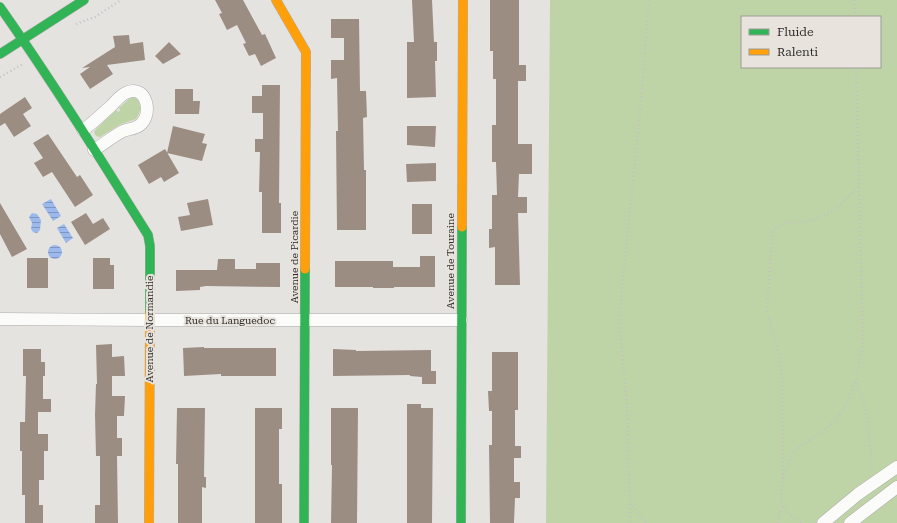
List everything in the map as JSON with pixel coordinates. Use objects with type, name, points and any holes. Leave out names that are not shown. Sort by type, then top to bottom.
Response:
[{"type":"street","points":[[0,54],[84,0]]},
{"type":"street","name":"Avenue de Picardie","points":[[276,0],[306,52],[304,523]]},
{"type":"street","name":"Avenue de Touraine","points":[[461,523],[463,0]]},
{"type":"street","name":"Avenue de Normandie","points":[[0,7],[82,130],[148,235],[150,246],[149,523]]},
{"type":"street","points":[[82,130],[93,123],[125,93],[138,91],[144,97],[147,112],[144,122],[123,131],[94,150]]},
{"type":"street","name":"Rue du Languedoc","points":[[0,319],[461,320]]},
{"type":"street","points":[[823,523],[858,494],[897,467]]},
{"type":"street","points":[[850,523],[897,487]]},
{"type":"path","points":[[74,25],[95,17],[121,0]]},
{"type":"path","points":[[630,523],[627,406],[620,328],[622,286],[639,123],[649,0]]},
{"type":"path","points":[[854,0],[854,16]]},
{"type":"path","points":[[0,77],[26,61]]},
{"type":"path","points":[[783,483],[791,456],[795,450],[832,424],[842,411],[856,383],[863,344],[856,68]]},
{"type":"path","points":[[801,523],[783,506],[781,500],[783,483],[782,378],[780,357],[767,312],[772,234],[774,228],[785,223],[808,221],[834,211],[859,186]]},
{"type":"path","points":[[856,383],[864,403],[868,419],[872,470]]},
{"type":"path","points":[[630,502],[645,523]]},
{"type":"path","points":[[777,523],[783,506]]},
{"type":"green space","points":[[550,0],[897,0],[897,523],[546,523]]},
{"type":"green space","points":[[131,97],[136,98],[140,106],[140,111],[136,119],[119,125],[100,137],[96,136],[94,132],[96,129],[116,110],[119,112],[119,108]]},
{"type":"water","points":[[51,199],[61,216],[53,221],[42,204]]},
{"type":"water","points":[[32,213],[37,214],[41,220],[40,230],[37,233],[33,232],[31,229],[32,223],[29,217]]},
{"type":"water","points":[[64,224],[73,238],[66,243],[57,228]]},
{"type":"water","points":[[52,245],[58,245],[62,249],[62,255],[58,259],[52,259],[48,255],[48,249]]},
{"type":"building","points":[[215,0],[243,0],[262,35],[265,34],[276,58],[261,66],[255,54],[249,56],[243,44],[246,43],[237,25],[227,30],[219,14],[222,13]]},
{"type":"building","points":[[412,0],[432,0],[434,42],[437,42],[437,61],[435,61],[436,97],[407,98],[407,42],[414,42]]},
{"type":"building","points":[[490,0],[519,0],[519,65],[526,65],[526,81],[518,81],[518,144],[532,144],[532,174],[519,174],[518,197],[527,197],[527,213],[518,213],[520,285],[495,285],[495,247],[489,248],[489,229],[492,229],[492,195],[497,195],[496,162],[492,162],[492,125],[496,125],[496,79],[493,79],[493,51],[490,51]]},
{"type":"building","points":[[331,19],[359,19],[360,91],[366,91],[367,117],[363,118],[364,170],[366,170],[366,230],[337,230],[337,78],[331,79],[331,60],[344,60],[344,38],[331,38]]},
{"type":"building","points":[[129,35],[130,44],[143,42],[145,60],[107,65],[113,74],[90,89],[80,74],[90,67],[82,68],[115,47],[113,36]]},
{"type":"building","points":[[169,42],[181,54],[163,64],[155,56]]},
{"type":"building","points":[[262,85],[280,85],[279,203],[281,203],[281,233],[262,233],[262,192],[259,192],[260,152],[255,152],[255,139],[263,139],[263,113],[252,113],[252,96],[262,96]]},
{"type":"building","points":[[175,89],[193,89],[193,101],[200,101],[199,114],[175,114]]},
{"type":"building","points":[[25,97],[32,108],[23,114],[31,126],[14,137],[5,123],[0,126],[0,114]]},
{"type":"building","points":[[173,126],[205,134],[202,143],[207,144],[202,161],[167,153]]},
{"type":"building","points":[[407,126],[436,126],[435,147],[407,145]]},
{"type":"building","points":[[48,134],[77,177],[80,175],[93,195],[75,207],[52,172],[43,177],[34,163],[43,158],[33,143]]},
{"type":"building","points":[[165,149],[179,173],[164,182],[161,177],[149,184],[138,165]]},
{"type":"building","points":[[436,163],[436,181],[407,182],[406,164]]},
{"type":"building","points":[[208,199],[213,225],[181,231],[178,217],[190,215],[187,203]]},
{"type":"building","points":[[0,203],[27,249],[12,257],[0,234]]},
{"type":"building","points":[[412,204],[432,204],[432,234],[412,234]]},
{"type":"building","points":[[86,213],[93,224],[103,218],[110,229],[85,245],[71,222]]},
{"type":"building","points":[[420,256],[435,256],[435,287],[335,287],[335,261],[393,261],[393,267],[420,267]]},
{"type":"building","points":[[27,258],[48,258],[48,288],[27,288]]},
{"type":"building","points":[[93,258],[110,258],[110,265],[114,265],[114,289],[93,289]]},
{"type":"building","points":[[218,259],[235,259],[235,269],[256,269],[256,263],[280,263],[280,287],[206,286],[200,287],[200,290],[176,291],[176,270],[217,270]]},
{"type":"building","points":[[112,344],[112,357],[124,356],[125,376],[112,376],[112,396],[125,396],[124,416],[117,416],[117,438],[122,438],[122,456],[117,456],[118,523],[95,523],[95,505],[100,505],[100,456],[96,456],[96,345]]},
{"type":"building","points":[[183,348],[276,348],[276,376],[221,376],[221,374],[184,376]]},
{"type":"building","points":[[23,349],[41,349],[41,362],[45,362],[45,376],[43,376],[43,399],[51,399],[51,412],[38,412],[38,434],[48,434],[48,451],[44,451],[44,480],[39,480],[39,505],[43,505],[43,523],[25,523],[25,495],[22,495],[22,451],[20,451],[20,422],[25,422],[26,376],[23,376]]},
{"type":"building","points":[[333,349],[356,351],[431,350],[431,371],[436,371],[436,384],[422,384],[422,377],[410,375],[333,376]]},
{"type":"building","points":[[492,352],[518,352],[518,410],[515,410],[515,446],[521,446],[521,458],[514,458],[514,482],[520,482],[520,498],[515,498],[514,523],[490,523],[489,445],[492,445],[492,411],[489,411],[488,391],[492,391]]},
{"type":"building","points":[[407,404],[421,404],[421,408],[433,408],[432,523],[407,523]]},
{"type":"building","points":[[177,408],[205,408],[204,477],[206,477],[206,488],[202,487],[202,523],[178,523],[178,464],[176,464]]},
{"type":"building","points":[[255,408],[282,408],[282,429],[279,429],[279,484],[282,484],[282,523],[255,523]]},
{"type":"building","points":[[331,408],[358,408],[357,523],[331,523]]},
{"type":"traffic: fast","points":[[0,54],[84,0]]},
{"type":"traffic: fast","points":[[0,7],[57,91],[148,235],[150,246],[150,312]]},
{"type":"traffic: fast","points":[[461,523],[462,227]]},
{"type":"traffic: fast","points":[[304,523],[305,269]]},
{"type":"traffic: slow","points":[[276,0],[306,52],[305,269]]},
{"type":"traffic: slow","points":[[462,227],[463,0]]},
{"type":"traffic: slow","points":[[149,523],[150,312]]}]
